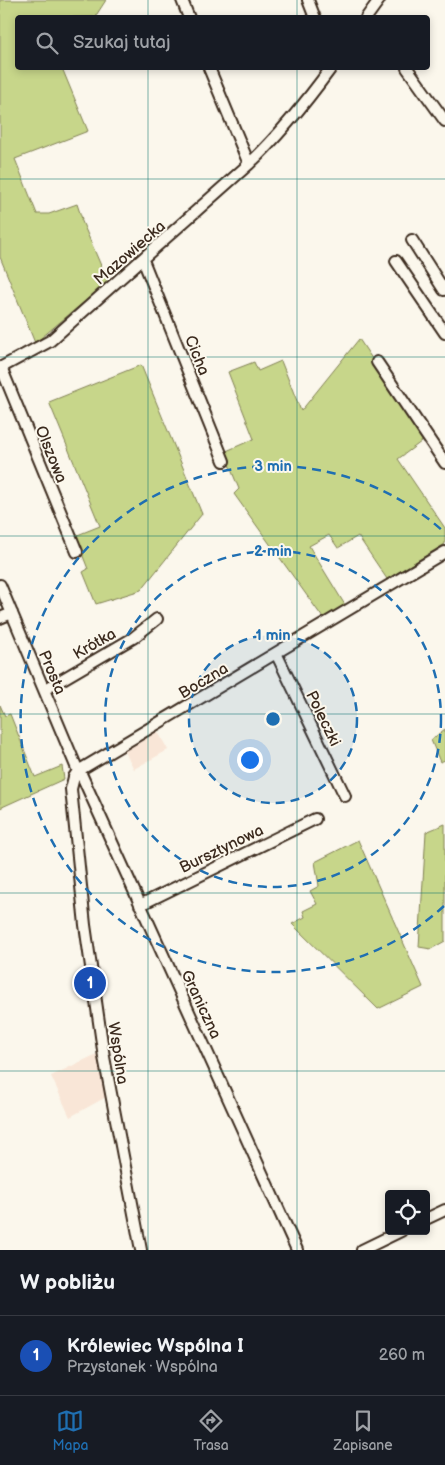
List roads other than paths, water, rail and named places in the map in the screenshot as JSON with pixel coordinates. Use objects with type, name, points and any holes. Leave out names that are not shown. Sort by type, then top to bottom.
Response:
[{"type":"street","points":[[182,0],[188,15]]},
{"type":"street","points":[[308,0],[314,15]]},
{"type":"street","points":[[370,15],[378,0]]},
{"type":"street","points":[[210,70],[250,164]]},
{"type":"street","name":"Mazowiecka","points":[[0,368],[50,341],[250,164],[268,146],[329,70]]},
{"type":"street","points":[[408,70],[445,121]]},
{"type":"street","points":[[412,240],[444,290],[445,288]]},
{"type":"street","name":"Cicha","points":[[143,260],[224,461]]},
{"type":"street","points":[[396,261],[445,333]]},
{"type":"street","points":[[377,362],[445,463]]},
{"type":"street","name":"Olszowa","points":[[0,368],[77,552]]},
{"type":"street","name":"Boczna","points":[[78,771],[445,552]]},
{"type":"street","name":"Prosta","points":[[0,585],[78,771]]},
{"type":"street","points":[[0,618],[12,613]]},
{"type":"street","name":"Krótka","points":[[44,690],[133,638],[157,619]]},
{"type":"street","name":"Poleczki","points":[[276,653],[346,796]]},
{"type":"street","name":"Graniczna","points":[[78,771],[82,776],[297,1250]]},
{"type":"street","name":"Wspólna","points":[[78,771],[74,777],[71,789],[85,925],[104,1058],[141,1250]]},
{"type":"street","name":"Bursztynowa","points":[[140,905],[315,820]]},
{"type":"street","points":[[430,1217],[445,1210]]},
{"type":"street","points":[[362,1250],[393,1235]]},
{"type":"place","name":"Królewiec Wspólna I","points":[[90,983]]}]
